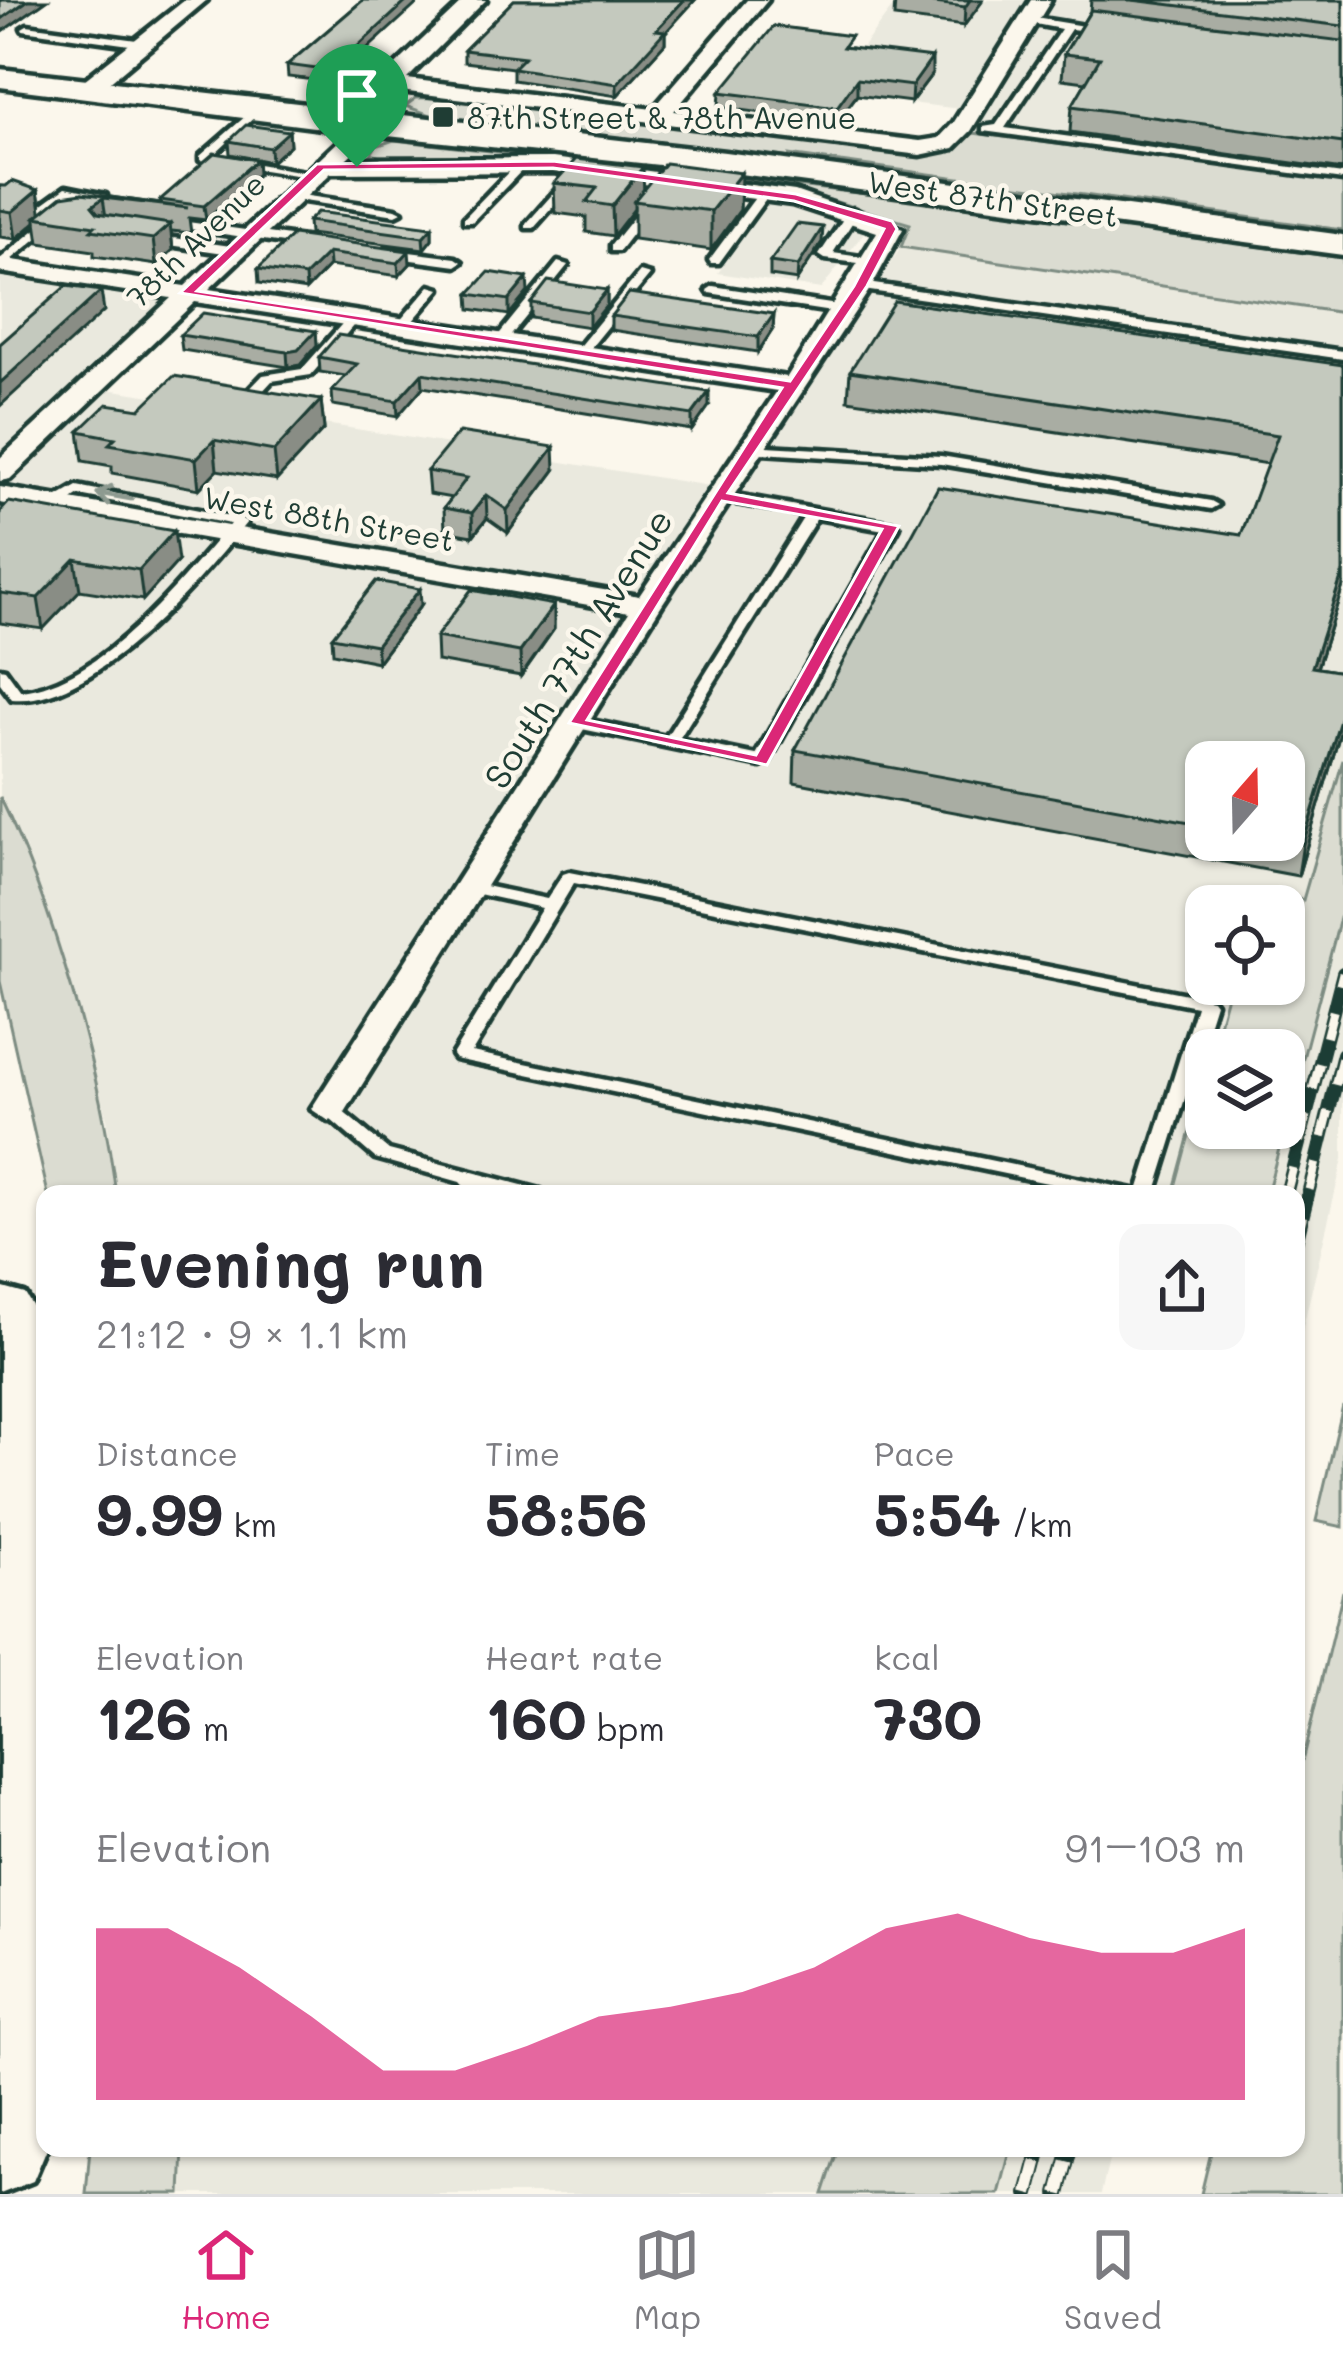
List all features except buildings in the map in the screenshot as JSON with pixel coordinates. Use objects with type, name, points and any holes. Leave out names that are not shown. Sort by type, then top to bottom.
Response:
[{"type":"highway","points":[[0,1312],[27,1583],[19,1954],[0,2151]]},
{"type":"main road","name":"West 87th Street","points":[[0,78],[368,125],[725,162],[1343,245]]},
{"type":"street","points":[[87,89],[197,0]]},
{"type":"street","name":"78th Avenue","points":[[0,473],[368,125],[389,97],[390,83],[476,0]]},
{"type":"street","points":[[657,118],[758,0]]},
{"type":"street","points":[[390,83],[883,148],[954,134],[1035,10]]},
{"type":"street","points":[[316,171],[523,163],[764,193],[854,212]]},
{"type":"street","name":"South 77th Avenue","points":[[329,1109],[647,606],[858,286],[891,229],[854,212]]},
{"type":"street","points":[[0,265],[790,385]]},
{"type":"street","name":"West 88th Street","points":[[0,495],[168,515],[229,534],[647,606]]},
{"type":"lane","points":[[954,134],[1000,128],[1067,27],[1035,10]]},
{"type":"lane","points":[[1061,24],[1114,31]]},
{"type":"lane","points":[[27,28],[144,44]]},
{"type":"lane","points":[[256,111],[204,158],[316,171]]},
{"type":"lane","points":[[987,129],[1343,176]]},
{"type":"lane","points":[[468,220],[523,163]]},
{"type":"lane","points":[[530,226],[581,168]]},
{"type":"lane","points":[[615,248],[669,180]]},
{"type":"lane","points":[[715,260],[764,193]]},
{"type":"lane","points":[[288,196],[396,212]]},
{"type":"lane","points":[[811,274],[854,212]]},
{"type":"lane","points":[[0,265],[62,213]]},
{"type":"lane","points":[[140,219],[240,243]]},
{"type":"lane","points":[[147,238],[317,244]]},
{"type":"lane","points":[[364,250],[455,262],[402,326]]},
{"type":"lane","points":[[825,255],[858,286]]},
{"type":"lane","points":[[500,340],[562,265]]},
{"type":"lane","points":[[580,353],[644,275]]},
{"type":"lane","points":[[713,290],[858,286],[1343,355]]},
{"type":"lane","points":[[243,404],[268,378],[306,372],[352,319]]},
{"type":"lane","points":[[749,449],[818,458],[941,460],[1210,505]]},
{"type":"lane","points":[[577,723],[761,761],[892,526],[719,496]]},
{"type":"lane","points":[[670,742],[813,513]]},
{"type":"lane","points":[[0,672],[17,696],[45,696],[132,636],[229,534]]},
{"type":"lane","points":[[1087,1185],[461,1055],[569,877],[1206,1003],[1149,1185]]},
{"type":"lane","points":[[471,887],[552,905]]},
{"type":"lane","points":[[329,1109],[382,1154],[496,1185]]},
{"type":"lane","points":[[467,1178],[474,1185]]},
{"type":"shaded area","points":[[898,0],[1028,0],[960,109],[828,93]]},
{"type":"shaded area","points":[[1050,0],[1343,0],[1343,181],[965,132]]},
{"type":"shaded area","points":[[465,97],[901,154],[946,151],[965,132],[1343,181],[1343,230],[788,155],[1343,233],[784,157],[439,118],[405,106],[416,98]]},
{"type":"shaded area","points":[[394,140],[910,199],[1343,258],[1343,313],[901,247],[910,224],[813,195],[570,162],[397,162],[371,154],[376,146]]},
{"type":"shaded area","points":[[768,203],[862,225],[863,234],[821,289],[718,273]]},
{"type":"shaded area","points":[[901,247],[1343,313],[1343,760],[1305,894],[1305,885],[1185,885],[1185,1005],[1224,1005],[1218,1029],[1185,1029],[1185,1149],[1175,1185],[115,1185],[107,1119],[25,847],[0,797],[0,272],[159,296],[166,303],[83,385],[741,491]]},
{"type":"shaded area","points":[[1343,760],[1343,907],[1305,1051],[1305,1029],[1218,1029],[1224,1005],[1305,1005],[1305,893]]},
{"type":"shaded area","points":[[0,797],[38,888],[72,991],[99,1097],[115,1185],[46,1185],[0,981]]},
{"type":"shaded area","points":[[1343,907],[1343,1159],[1305,1318],[1305,1185],[1269,1185],[1279,1149],[1305,1149],[1305,1051]]},
{"type":"shaded area","points":[[1185,1149],[1279,1149],[1269,1185],[1175,1185]]},
{"type":"shaded area","points":[[1343,1406],[1343,1527],[1316,1521]]},
{"type":"shaded area","points":[[1343,1591],[1343,2194],[1201,2194],[1210,2157],[1305,2157],[1305,1749]]},
{"type":"shaded area","points":[[89,2157],[183,2157],[181,2194],[86,2194]]},
{"type":"shaded area","points":[[183,2157],[835,2157],[823,2194],[181,2194]]},
{"type":"shaded area","points":[[835,2157],[1009,2157],[999,2194],[823,2194]]},
{"type":"shaded area","points":[[1009,2157],[1110,2157],[1101,2194],[999,2194]]},
{"type":"railway","points":[[1288,1185],[1343,973]]},
{"type":"railway","points":[[1305,1206],[1343,1054]]},
{"type":"railway","points":[[1028,2194],[1038,2157]]},
{"type":"railway","points":[[1058,2194],[1068,2157]]},
{"type":"place","name":"87th Street & 78th Avenue","points":[[443,117]]},
{"type":"route","points":[[553,165],[796,198],[888,224],[891,229],[860,286],[719,496],[892,526],[761,761],[577,723],[647,606],[790,385],[187,293],[321,166],[357,167],[553,165]]}]
